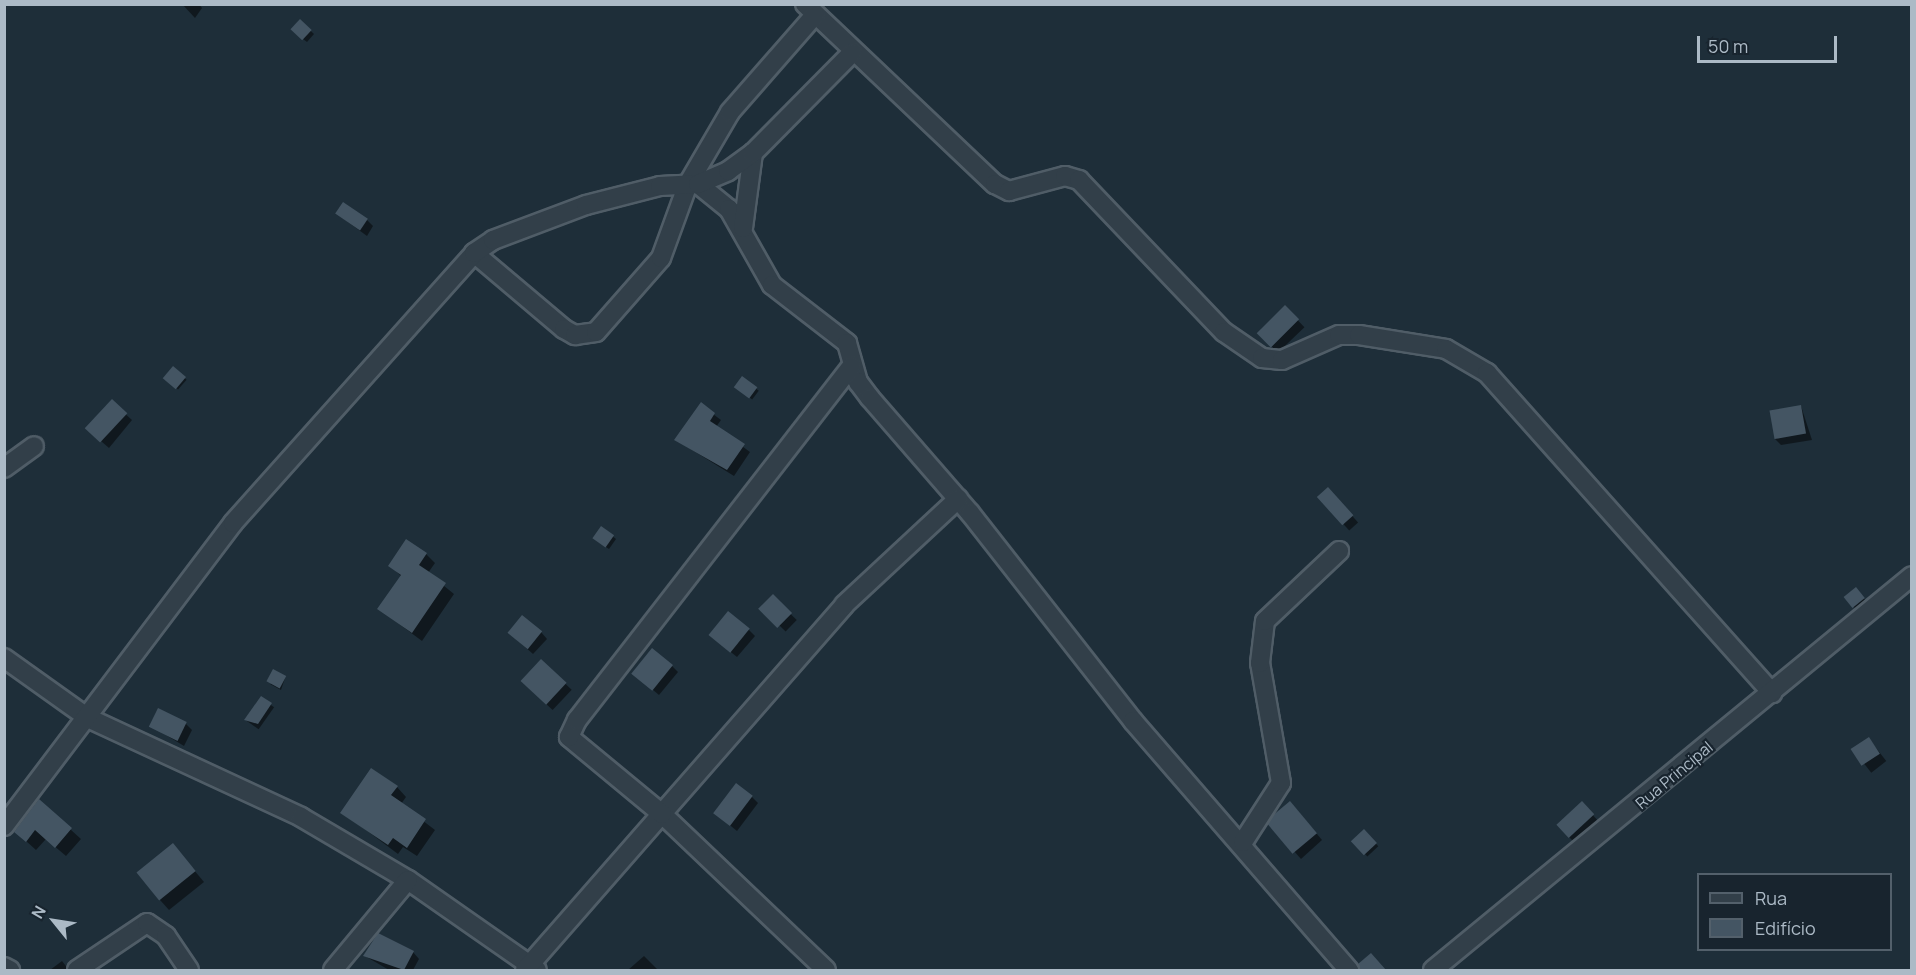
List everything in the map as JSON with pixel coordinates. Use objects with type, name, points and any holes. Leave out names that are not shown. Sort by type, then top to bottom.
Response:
[{"type":"street","points":[[474,253],[564,329],[575,335],[597,332],[661,258],[693,184],[730,112],[810,10],[852,53],[995,184],[1009,191],[1065,176],[1079,180],[1224,332],[1262,358],[1282,360],[1349,334],[1429,345],[1470,361],[1617,514],[1772,693]]},
{"type":"street","points":[[4,826],[241,514],[474,253],[493,240],[586,205],[693,184],[753,153],[852,53]]},
{"type":"street","points":[[743,228],[753,153]]},
{"type":"street","points":[[693,184],[743,228],[772,285],[837,331],[847,343],[852,366],[870,398],[958,499],[1133,721],[1242,842],[1349,970]]},
{"type":"street","points":[[826,970],[662,814],[571,743],[570,729],[852,366]]},
{"type":"street","points":[[4,468],[34,446]]},
{"type":"street","points":[[4,658],[87,718],[301,817],[408,880],[531,969],[843,605],[958,499]]},
{"type":"street","points":[[1242,842],[1281,783],[1260,663],[1265,621],[1339,551]]},
{"type":"street","name":"Rua Principal","points":[[1434,970],[1911,576]]},
{"type":"street","points":[[333,970],[408,880]]},
{"type":"street","points":[[77,970],[141,923],[156,925],[189,970]]},
{"type":"street","points":[[4,967],[10,970]]},
{"type":"building","points":[[300,19],[312,30],[302,40],[290,29]]},
{"type":"building","points":[[343,202],[368,219],[360,230],[335,214]]},
{"type":"building","points":[[1285,305],[1299,319],[1271,347],[1257,333]]},
{"type":"building","points":[[173,366],[186,377],[176,389],[163,378]]},
{"type":"building","points":[[742,376],[757,387],[749,398],[734,387]]},
{"type":"building","points":[[112,399],[127,413],[100,443],[85,428]]},
{"type":"building","points":[[701,402],[715,413],[710,421],[745,444],[727,470],[674,440]]},
{"type":"building","points":[[1801,405],[1806,434],[1775,439],[1769,411]]},
{"type":"building","points":[[1328,487],[1353,515],[1342,525],[1317,497]]},
{"type":"building","points":[[601,526],[614,535],[606,547],[592,538]]},
{"type":"building","points":[[406,539],[427,553],[419,565],[446,583],[412,633],[377,609],[401,575],[388,566]]},
{"type":"building","points":[[1856,587],[1865,598],[1852,608],[1844,597]]},
{"type":"building","points":[[773,594],[792,613],[777,628],[758,609]]},
{"type":"building","points":[[728,611],[750,629],[730,653],[708,635]]},
{"type":"building","points":[[522,615],[542,631],[528,649],[508,633]]},
{"type":"building","points":[[652,648],[673,665],[652,691],[631,674]]},
{"type":"building","points":[[541,659],[567,683],[546,705],[521,681]]},
{"type":"building","points":[[273,669],[286,676],[280,688],[266,681]]},
{"type":"building","points":[[261,696],[272,703],[258,724],[244,720]]},
{"type":"building","points":[[158,708],[187,722],[178,741],[149,727]]},
{"type":"building","points":[[1869,737],[1880,754],[1861,766],[1851,749]]},
{"type":"building","points":[[371,768],[398,786],[391,795],[426,819],[407,848],[393,838],[388,845],[340,813]]},
{"type":"building","points":[[736,783],[753,796],[730,826],[713,813]]},
{"type":"building","points":[[39,799],[72,828],[55,848],[35,830],[26,842],[14,832]]},
{"type":"building","points":[[1290,801],[1317,833],[1292,854],[1265,822]]},
{"type":"building","points":[[1582,801],[1594,814],[1569,838],[1556,825]]},
{"type":"building","points":[[1364,829],[1377,843],[1364,855],[1351,841]]},
{"type":"building","points":[[173,843],[196,871],[159,901],[136,873]]},
{"type":"building","points":[[378,933],[414,951],[404,970],[363,956]]},
{"type":"building","points":[[1371,953],[1386,970],[1360,970],[1358,964]]}]
